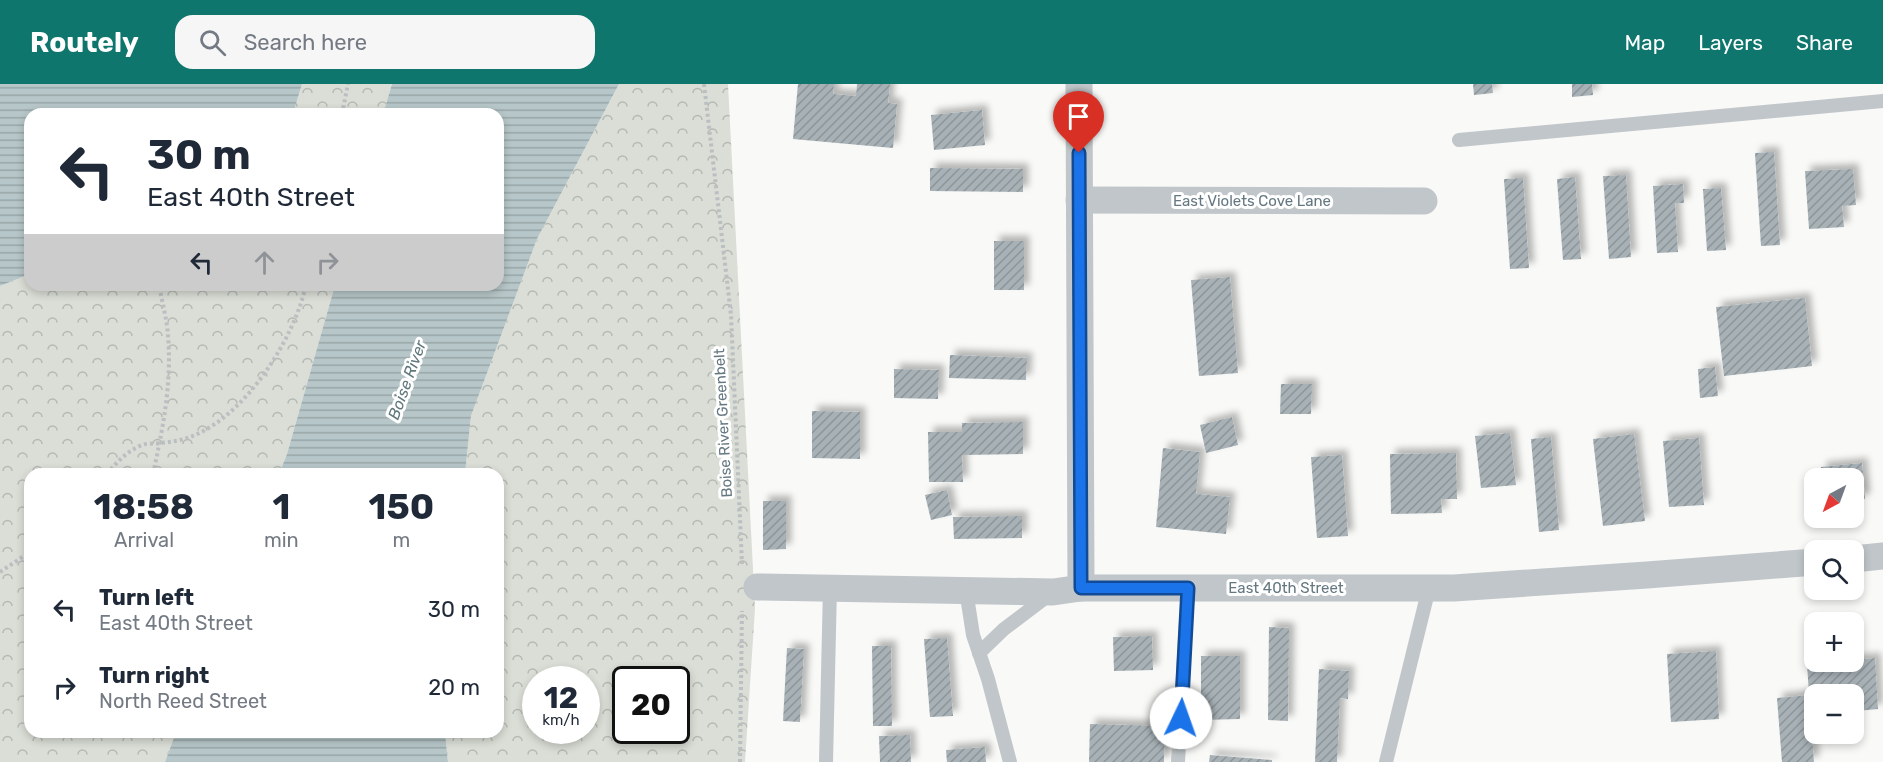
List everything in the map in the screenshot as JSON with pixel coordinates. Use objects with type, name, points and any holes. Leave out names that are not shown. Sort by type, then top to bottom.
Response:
[{"type":"street","points":[[1079,84],[1081,588]]},
{"type":"street","name":"East Violets Cove Lane","points":[[1079,200],[1424,201]]},
{"type":"street","points":[[1864,558],[1883,556]]},
{"type":"street","name":"East 40th Street","points":[[750,581],[830,587],[1053,592],[1081,588],[1454,588],[1804,563]]},
{"type":"lane","points":[[1459,140],[1883,101]]},
{"type":"lane","points":[[826,762],[830,587]]},
{"type":"lane","points":[[1178,762],[1188,588]]},
{"type":"lane","points":[[1386,762],[1429,588]]},
{"type":"lane","points":[[966,590],[973,635],[988,680],[1010,762]]},
{"type":"lane","points":[[979,653],[1004,629],[1053,592]]},
{"type":"path","points":[[343,108],[348,84]]},
{"type":"path","name":"Boise River Greenbelt","points":[[704,84],[730,315],[750,581]]},
{"type":"path","points":[[154,468],[168,398],[169,369],[168,333],[160,291]]},
{"type":"path","points":[[112,468],[119,459],[143,445],[176,441],[195,435],[212,426],[235,407],[258,383],[275,360],[304,291]]},
{"type":"path","points":[[0,572],[24,556]]},
{"type":"path","points":[[740,762],[742,610]]},
{"type":"green space","points":[[302,84],[392,84],[385,108],[295,108]]},
{"type":"green space","points":[[619,84],[728,84],[755,608],[745,762],[448,762],[446,738],[504,738],[504,468],[466,468],[471,416],[537,239]]},
{"type":"green space","points":[[24,276],[24,291],[333,291],[281,468],[24,468],[24,738],[174,738],[165,762],[0,762],[0,286]]},
{"type":"water","points":[[0,84],[302,84],[295,108],[24,108],[24,276],[0,286]]},
{"type":"water","name":"Boise River","points":[[392,84],[619,84],[537,239],[471,416],[466,468],[281,468],[333,291],[504,291],[504,108],[385,108]]},
{"type":"water","points":[[174,738],[446,738],[448,762],[165,762]]},
{"type":"building","points":[[798,84],[834,84],[833,94],[856,96],[857,84],[890,84],[888,103],[897,104],[893,148],[793,139]]},
{"type":"building","points":[[1473,84],[1492,84],[1493,93],[1474,95]]},
{"type":"building","points":[[1572,84],[1592,84],[1593,95],[1572,97]]},
{"type":"building","points":[[982,110],[985,145],[934,150],[931,115]]},
{"type":"building","points":[[1774,152],[1780,245],[1761,246],[1755,153]]},
{"type":"building","points":[[930,168],[1023,169],[1023,192],[930,191]]},
{"type":"building","points":[[1853,169],[1856,205],[1842,206],[1844,227],[1809,229],[1805,171]]},
{"type":"building","points":[[1626,175],[1631,257],[1609,259],[1603,176]]},
{"type":"building","points":[[1575,177],[1581,259],[1563,260],[1557,179]]},
{"type":"building","points":[[1523,178],[1529,268],[1510,269],[1504,179]]},
{"type":"building","points":[[1683,184],[1684,203],[1675,203],[1678,252],[1657,253],[1653,186]]},
{"type":"building","points":[[1721,188],[1726,250],[1707,251],[1703,189]]},
{"type":"building","points":[[994,241],[1024,241],[1024,290],[994,290]]},
{"type":"building","points":[[1230,277],[1238,373],[1199,376],[1191,280]]},
{"type":"building","points":[[1805,298],[1812,366],[1724,376],[1716,307]]},
{"type":"building","points":[[950,355],[1027,358],[1026,380],[949,378]]},
{"type":"building","points":[[1715,367],[1718,396],[1700,398],[1698,369]]},
{"type":"building","points":[[894,369],[939,370],[938,399],[894,398]]},
{"type":"building","points":[[1281,384],[1312,384],[1311,414],[1280,414]]},
{"type":"building","points":[[812,411],[860,412],[860,459],[812,458]]},
{"type":"building","points":[[1232,417],[1238,445],[1206,453],[1200,425]]},
{"type":"building","points":[[1023,422],[1023,454],[962,455],[963,482],[929,482],[928,432],[962,432],[962,423]]},
{"type":"building","points":[[1510,433],[1516,485],[1481,488],[1475,436]]},
{"type":"building","points":[[1634,434],[1645,521],[1603,526],[1593,439]]},
{"type":"building","points":[[1551,437],[1559,530],[1539,532],[1531,439]]},
{"type":"building","points":[[1699,438],[1704,505],[1669,507],[1663,441]]},
{"type":"building","points":[[1163,448],[1200,452],[1196,494],[1230,497],[1226,534],[1156,527]]},
{"type":"building","points":[[1456,453],[1457,499],[1441,499],[1442,513],[1391,514],[1390,454]]},
{"type":"building","points":[[1342,455],[1348,536],[1317,538],[1311,457]]},
{"type":"building","points":[[1862,463],[1862,468],[1821,468]]},
{"type":"building","points":[[947,490],[952,515],[931,520],[925,495]]},
{"type":"building","points":[[763,501],[786,501],[786,549],[763,550]]},
{"type":"building","points":[[1022,516],[1022,538],[954,539],[953,517]]},
{"type":"building","points":[[1269,627],[1289,628],[1288,721],[1268,720]]},
{"type":"building","points":[[1152,636],[1153,670],[1114,671],[1113,637]]},
{"type":"building","points":[[947,638],[953,716],[930,717],[924,639]]},
{"type":"building","points":[[872,646],[891,646],[892,726],[873,726]]},
{"type":"building","points":[[787,648],[804,649],[800,722],[783,721]]},
{"type":"building","points":[[1716,651],[1719,719],[1671,722],[1667,654]]},
{"type":"building","points":[[1201,656],[1240,656],[1240,719],[1201,720]]},
{"type":"building","points":[[1875,658],[1878,709],[1864,710],[1864,684],[1808,684],[1808,672],[1864,672],[1864,659]]},
{"type":"building","points":[[1319,669],[1349,671],[1348,699],[1340,698],[1337,762],[1315,762]]},
{"type":"building","points":[[1804,695],[1804,744],[1813,744],[1814,762],[1782,762],[1777,698]]},
{"type":"building","points":[[1090,724],[1165,726],[1164,762],[1089,762]]},
{"type":"building","points":[[910,735],[911,762],[880,762],[879,736]]},
{"type":"building","points":[[985,747],[986,762],[947,762],[946,750]]},
{"type":"building","points":[[1210,755],[1272,760],[1272,762],[1209,762]]},
{"type":"route","points":[[1079,153],[1081,588],[1188,588],[1181,718]]}]
